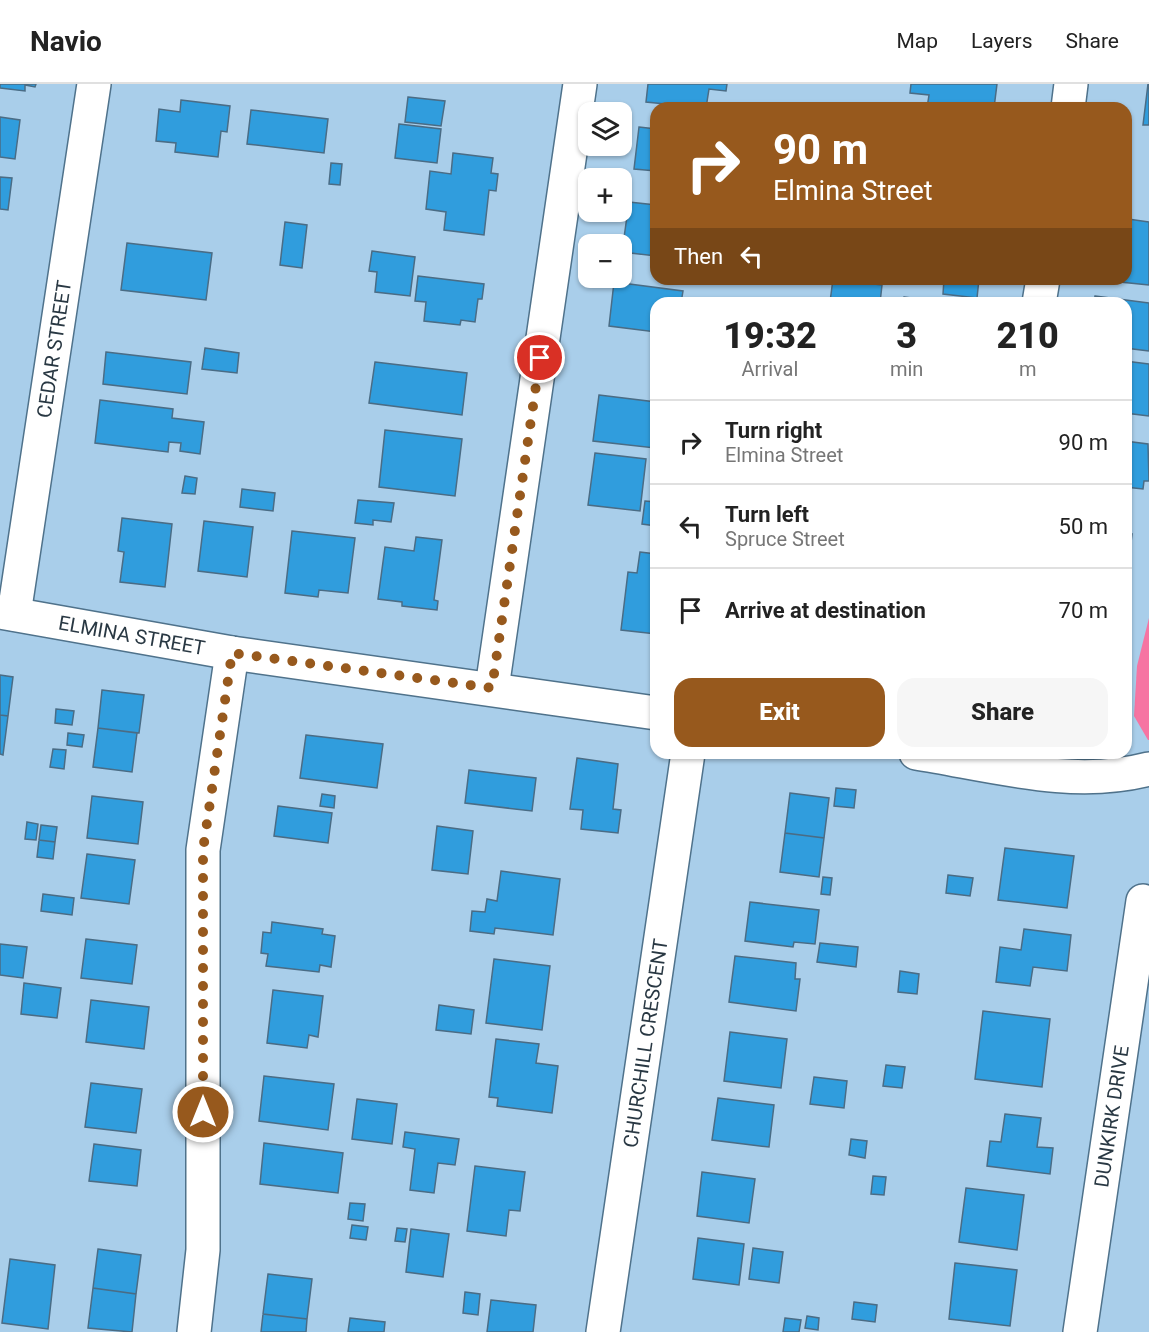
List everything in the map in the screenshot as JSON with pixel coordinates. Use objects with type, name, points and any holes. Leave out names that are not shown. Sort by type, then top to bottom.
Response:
[{"type":"street","name":"CEDAR STREET","points":[[7,613],[94,84]]},
{"type":"street","points":[[492,688],[580,84]]},
{"type":"street","points":[[1069,102],[1071,84]]},
{"type":"street","name":"ELMINA STREET","points":[[7,613],[232,653],[650,712]]},
{"type":"street","points":[[194,1332],[203,1250],[203,850],[232,653]]},
{"type":"street","name":"CHURCHILL CRESCENT","points":[[603,1332],[687,759]]},
{"type":"street","points":[[981,759],[1051,776],[1092,777],[1149,769]]},
{"type":"street","name":"DUNKIRK DRIVE","points":[[1080,1332],[1143,901]]},
{"type":"shaded area","points":[[1149,618],[1148,740],[1134,716],[1137,666]]},
{"type":"building","points":[[0,84],[36,84],[35,87],[25,85],[25,91],[0,88]]},
{"type":"building","points":[[648,84],[727,84],[726,91],[709,89],[707,102],[646,102]]},
{"type":"building","points":[[911,84],[997,84],[995,102],[928,102],[929,95],[910,93]]},
{"type":"building","points":[[1148,84],[1149,125],[1143,125]]},
{"type":"building","points":[[408,97],[445,101],[441,126],[405,122]]},
{"type":"building","points":[[181,100],[230,106],[227,132],[221,131],[218,157],[175,152],[176,143],[156,141],[159,109],[180,112]]},
{"type":"building","points":[[251,110],[328,119],[324,153],[247,144]]},
{"type":"building","points":[[0,117],[20,120],[15,159],[0,157]]},
{"type":"building","points":[[399,124],[441,129],[437,163],[395,158]]},
{"type":"building","points":[[639,127],[650,128],[650,170],[634,169]]},
{"type":"building","points":[[453,153],[493,158],[491,173],[498,174],[496,191],[489,190],[484,235],[444,230],[446,212],[426,209],[430,171],[451,174]]},
{"type":"building","points":[[331,163],[342,164],[340,185],[329,184]]},
{"type":"building","points":[[0,177],[12,178],[8,210],[0,209]]},
{"type":"building","points":[[632,202],[650,204],[650,255],[632,253],[632,234],[625,234],[626,222],[632,222]]},
{"type":"building","points":[[1132,220],[1149,222],[1149,285],[1132,283]]},
{"type":"building","points":[[285,222],[307,225],[302,268],[280,265]]},
{"type":"building","points":[[127,243],[212,253],[206,300],[121,290]]},
{"type":"building","points":[[372,251],[415,257],[410,296],[375,292],[377,272],[369,271]]},
{"type":"building","points":[[418,276],[484,284],[482,299],[478,299],[475,322],[461,320],[460,325],[424,321],[426,302],[415,301]]},
{"type":"building","points":[[632,284],[683,291],[682,297],[650,297],[650,331],[609,326],[613,288],[632,288]]},
{"type":"building","points":[[832,285],[882,285],[881,297],[831,297]]},
{"type":"building","points":[[944,285],[978,285],[977,297],[943,294]]},
{"type":"building","points":[[1132,301],[1149,303],[1149,351],[1132,349]]},
{"type":"building","points":[[205,348],[239,353],[237,373],[202,369]]},
{"type":"building","points":[[106,352],[191,362],[187,394],[103,384]]},
{"type":"building","points":[[375,362],[467,373],[462,415],[369,403]]},
{"type":"building","points":[[1132,362],[1149,364],[1149,416],[1132,414]]},
{"type":"building","points":[[599,395],[650,401],[650,447],[593,441]]},
{"type":"building","points":[[100,400],[173,409],[172,418],[204,422],[200,454],[180,451],[181,443],[169,442],[168,452],[95,443]]},
{"type":"building","points":[[385,430],[462,439],[455,496],[379,487]]},
{"type":"building","points":[[1132,442],[1148,444],[1149,481],[1144,481],[1143,489],[1132,488]]},
{"type":"building","points":[[595,453],[646,459],[640,511],[588,505]]},
{"type":"building","points":[[185,476],[197,478],[195,494],[182,493]]},
{"type":"building","points":[[242,489],[275,493],[273,511],[240,507]]},
{"type":"building","points":[[358,500],[394,503],[391,522],[373,520],[373,525],[355,523]]},
{"type":"building","points":[[645,501],[650,501],[650,525],[642,524]]},
{"type":"building","points":[[122,518],[172,524],[165,587],[120,582],[124,552],[118,551]]},
{"type":"building","points":[[204,521],[253,527],[247,577],[198,571]]},
{"type":"building","points":[[292,531],[355,538],[348,593],[319,590],[318,597],[285,593]]},
{"type":"building","points":[[416,537],[442,540],[434,600],[438,601],[437,610],[402,606],[402,602],[378,599],[385,547],[414,551]]},
{"type":"building","points":[[640,552],[650,553],[650,633],[621,630],[628,572],[637,573]]},
{"type":"building","points":[[0,675],[13,677],[8,716],[0,715]]},
{"type":"building","points":[[102,690],[144,695],[139,733],[98,728]]},
{"type":"building","points":[[56,709],[74,711],[72,725],[55,723]]},
{"type":"building","points":[[0,715],[8,716],[3,755],[0,754]]},
{"type":"building","points":[[98,728],[137,733],[132,772],[93,767]]},
{"type":"building","points":[[68,733],[84,735],[82,747],[67,745]]},
{"type":"building","points":[[306,735],[383,744],[377,788],[300,778]]},
{"type":"building","points":[[53,749],[66,750],[64,769],[50,767]]},
{"type":"building","points":[[577,758],[618,764],[613,809],[621,810],[618,833],[581,829],[583,810],[570,809]]},
{"type":"building","points":[[469,770],[536,778],[532,811],[465,803]]},
{"type":"building","points":[[836,788],[856,790],[854,808],[834,806]]},
{"type":"building","points":[[790,793],[829,798],[824,838],[785,833]]},
{"type":"building","points":[[322,794],[335,796],[334,808],[320,806]]},
{"type":"building","points":[[92,796],[143,802],[138,844],[87,838]]},
{"type":"building","points":[[278,806],[332,813],[328,843],[274,836]]},
{"type":"building","points":[[27,822],[38,824],[36,840],[25,839]]},
{"type":"building","points":[[41,825],[57,827],[55,842],[39,840]]},
{"type":"building","points":[[437,826],[473,831],[468,874],[432,870]]},
{"type":"building","points":[[785,833],[824,838],[819,877],[780,872]]},
{"type":"building","points":[[39,840],[55,842],[53,859],[37,857]]},
{"type":"building","points":[[1005,848],[1074,856],[1067,908],[998,900]]},
{"type":"building","points":[[87,854],[135,860],[129,904],[81,898]]},
{"type":"building","points":[[501,871],[560,879],[553,935],[495,928],[494,934],[470,931],[472,911],[485,912],[487,899],[497,901]]},
{"type":"building","points":[[948,875],[973,878],[970,896],[946,893]]},
{"type":"building","points":[[823,877],[832,878],[830,895],[821,894]]},
{"type":"building","points":[[43,894],[74,898],[72,915],[41,911]]},
{"type":"building","points":[[750,902],[819,910],[815,944],[794,942],[793,947],[745,941]]},
{"type":"building","points":[[272,922],[323,929],[322,934],[335,936],[331,967],[320,965],[319,972],[266,966],[268,954],[261,953],[263,932],[271,933]]},
{"type":"building","points":[[1024,929],[1071,935],[1067,971],[1033,967],[1030,986],[996,982],[1000,947],[1021,950]]},
{"type":"building","points":[[86,939],[137,945],[132,984],[81,978]]},
{"type":"building","points":[[820,943],[858,947],[856,967],[817,962]]},
{"type":"building","points":[[0,944],[27,947],[23,978],[0,975]]},
{"type":"building","points":[[735,956],[796,963],[795,979],[800,979],[796,1011],[729,1002]]},
{"type":"building","points":[[494,959],[550,966],[542,1030],[486,1023]]},
{"type":"building","points":[[900,971],[919,974],[917,994],[898,992]]},
{"type":"building","points":[[24,983],[61,988],[57,1018],[21,1014]]},
{"type":"building","points":[[273,990],[323,996],[318,1037],[309,1035],[307,1048],[267,1043]]},
{"type":"building","points":[[91,1000],[149,1007],[144,1049],[86,1042]]},
{"type":"building","points":[[439,1005],[474,1010],[471,1034],[436,1030]]},
{"type":"building","points":[[983,1011],[1050,1019],[1042,1087],[975,1079]]},
{"type":"building","points":[[730,1032],[787,1039],[781,1088],[724,1081]]},
{"type":"building","points":[[496,1039],[539,1044],[536,1063],[558,1066],[552,1113],[497,1106],[498,1098],[489,1097]]},
{"type":"building","points":[[886,1065],[905,1067],[902,1088],[883,1086]]},
{"type":"building","points":[[264,1076],[334,1084],[328,1130],[259,1121]]},
{"type":"building","points":[[814,1077],[847,1081],[844,1108],[810,1104]]},
{"type":"building","points":[[91,1083],[142,1089],[136,1133],[85,1127]]},
{"type":"building","points":[[718,1098],[774,1105],[769,1147],[712,1140]]},
{"type":"building","points":[[357,1099],[397,1104],[392,1144],[352,1139]]},
{"type":"building","points":[[1005,1114],[1041,1118],[1037,1147],[1053,1148],[1050,1174],[987,1166],[990,1141],[1001,1142]]},
{"type":"building","points":[[405,1132],[459,1139],[455,1165],[438,1163],[434,1193],[410,1190],[415,1149],[403,1147]]},
{"type":"building","points":[[851,1139],[867,1141],[865,1158],[849,1155]]},
{"type":"building","points":[[264,1143],[343,1153],[338,1193],[260,1184]]},
{"type":"building","points":[[94,1144],[141,1150],[137,1186],[89,1181]]},
{"type":"building","points":[[475,1166],[525,1172],[520,1211],[509,1210],[506,1236],[467,1231]]},
{"type":"building","points":[[702,1172],[755,1179],[749,1223],[697,1216]]},
{"type":"building","points":[[873,1176],[886,1177],[884,1195],[871,1194]]},
{"type":"building","points":[[966,1188],[1024,1195],[1017,1250],[959,1242]]},
{"type":"building","points":[[350,1203],[365,1204],[363,1221],[348,1219]]},
{"type":"building","points":[[352,1225],[368,1227],[366,1240],[350,1238]]},
{"type":"building","points":[[397,1228],[407,1229],[405,1242],[395,1241]]},
{"type":"building","points":[[411,1229],[449,1234],[443,1277],[406,1272]]},
{"type":"building","points":[[698,1238],[744,1244],[739,1285],[693,1279]]},
{"type":"building","points":[[753,1248],[783,1252],[779,1283],[749,1279]]},
{"type":"building","points":[[98,1249],[141,1255],[136,1294],[93,1288]]},
{"type":"building","points":[[10,1259],[55,1265],[48,1329],[2,1323]]},
{"type":"building","points":[[955,1263],[1017,1270],[1010,1326],[949,1319]]},
{"type":"building","points":[[268,1274],[312,1279],[307,1319],[263,1314]]},
{"type":"building","points":[[93,1288],[136,1294],[132,1332],[88,1328]]},
{"type":"building","points":[[465,1292],[480,1294],[478,1315],[463,1313]]},
{"type":"building","points":[[491,1300],[536,1305],[533,1332],[487,1332]]},
{"type":"building","points":[[854,1302],[877,1305],[875,1322],[852,1319]]},
{"type":"building","points":[[263,1314],[307,1319],[306,1332],[261,1332]]},
{"type":"building","points":[[807,1316],[819,1318],[818,1330],[805,1328]]},
{"type":"building","points":[[350,1318],[385,1322],[384,1332],[348,1332]]},
{"type":"building","points":[[785,1318],[801,1320],[799,1332],[783,1332]]},
{"type":"route","points":[[203,1112],[203,850],[232,653],[492,688],[540,358]]}]
